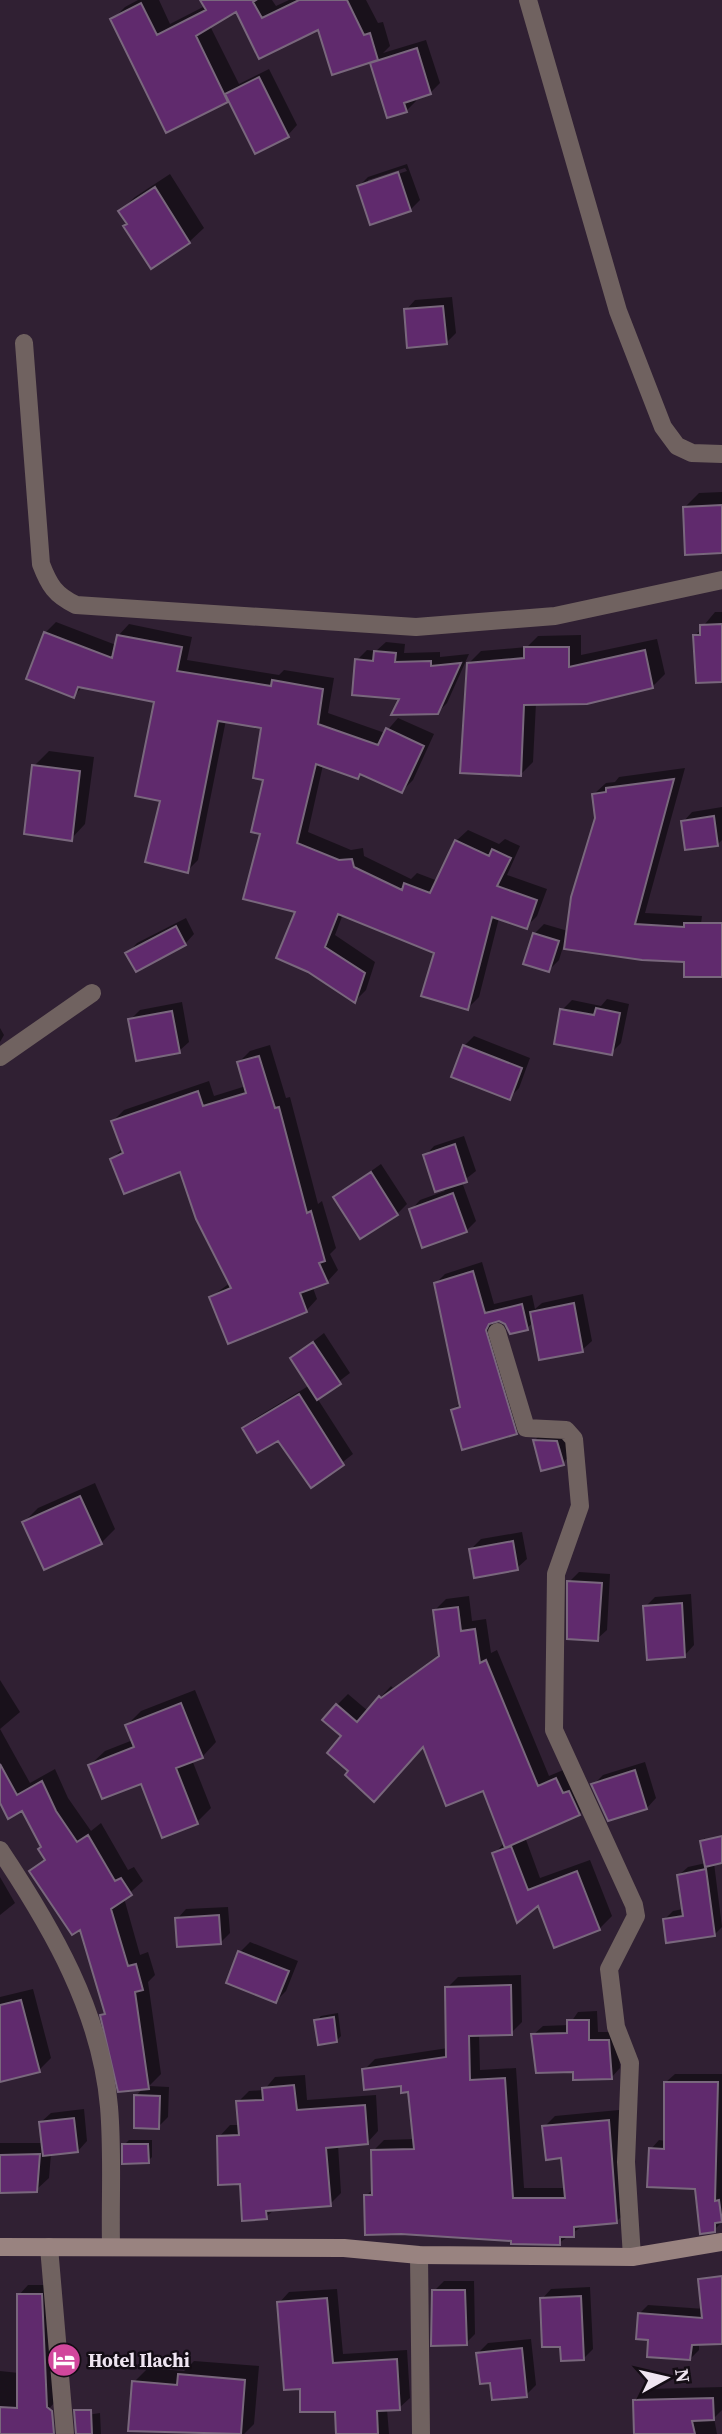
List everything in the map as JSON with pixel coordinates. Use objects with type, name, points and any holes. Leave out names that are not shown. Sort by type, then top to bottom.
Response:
[{"type":"main road","points":[[0,2247],[345,2248],[419,2255],[632,2258],[722,2242]]},
{"type":"street","points":[[528,0],[618,310],[663,428],[677,446],[692,453],[722,454]]},
{"type":"street","points":[[24,343],[41,564],[50,586],[61,598],[76,605],[416,627],[555,616],[722,580]]},
{"type":"street","points":[[0,1057],[92,993]]},
{"type":"street","points":[[497,1332],[526,1428],[566,1430],[574,1439],[580,1506],[556,1574],[554,1730],[634,1905],[636,1916],[609,1969],[616,2026],[630,2063],[625,2162],[632,2258]]},
{"type":"street","points":[[0,1850],[49,1929],[80,1990],[95,2040],[109,2106],[111,2246]]},
{"type":"street","points":[[49,2247],[65,2434]]},
{"type":"street","points":[[419,2255],[421,2434]]},
{"type":"building","points":[[200,0],[256,0],[253,2],[262,18],[299,0],[347,0],[364,35],[370,33],[378,60],[332,75],[318,30],[259,59],[236,12],[196,36],[228,102],[166,133],[110,19],[141,3],[157,35],[206,10]]},
{"type":"building","points":[[417,48],[431,94],[404,103],[407,112],[387,118],[370,63]]},
{"type":"building","points":[[259,77],[289,137],[255,154],[225,94]]},
{"type":"building","points":[[398,172],[411,211],[370,225],[357,186]]},
{"type":"building","points":[[155,187],[190,243],[151,269],[123,226],[127,224],[118,211]]},
{"type":"building","points":[[443,306],[447,344],[407,348],[404,309]]},
{"type":"building","points":[[722,505],[722,553],[685,555],[683,507]]},
{"type":"building","points":[[722,624],[722,682],[696,683],[693,635],[700,635],[700,625]]},
{"type":"building","points":[[44,632],[112,658],[117,635],[182,647],[177,671],[271,686],[272,680],[323,689],[318,724],[378,745],[386,728],[424,746],[402,793],[360,774],[358,779],[316,764],[297,843],[339,860],[352,859],[354,867],[402,890],[404,883],[430,893],[455,840],[489,856],[492,849],[511,858],[497,886],[537,900],[527,929],[492,917],[468,1010],[421,996],[434,953],[338,914],[325,947],[365,973],[355,1003],[308,972],[276,958],[295,912],[243,899],[260,834],[251,832],[263,780],[253,778],[261,728],[218,721],[188,873],[145,862],[160,801],[135,796],[154,702],[78,687],[74,698],[26,679]]},
{"type":"building","points":[[524,647],[569,647],[569,667],[645,650],[653,688],[587,704],[524,705],[521,776],[460,773],[467,663],[524,658]]},
{"type":"building","points":[[374,651],[396,653],[395,662],[431,661],[431,666],[461,663],[438,714],[391,715],[399,699],[352,695],[355,659],[373,661]]},
{"type":"building","points":[[32,765],[80,771],[72,841],[24,834]]},
{"type":"building","points":[[674,779],[635,924],[684,927],[684,923],[722,923],[722,977],[684,977],[684,962],[642,960],[564,949],[571,897],[595,818],[592,794],[606,792],[606,788]]},
{"type":"building","points":[[714,816],[718,846],[685,850],[681,821]]},
{"type":"building","points":[[176,926],[186,945],[136,972],[125,953]]},
{"type":"building","points":[[533,933],[559,941],[549,972],[523,964]]},
{"type":"building","points":[[596,1008],[620,1013],[612,1055],[554,1044],[560,1009],[594,1015]]},
{"type":"building","points":[[172,1011],[180,1053],[136,1061],[128,1019]]},
{"type":"building","points":[[463,1045],[522,1068],[510,1100],[451,1077]]},
{"type":"building","points":[[259,1056],[275,1108],[279,1107],[307,1213],[311,1211],[325,1261],[319,1263],[328,1283],[300,1293],[307,1312],[228,1344],[209,1297],[231,1288],[196,1219],[180,1172],[124,1194],[110,1159],[123,1153],[111,1121],[198,1091],[203,1106],[246,1093],[237,1062]]},
{"type":"building","points":[[455,1144],[467,1182],[435,1192],[423,1155]]},
{"type":"building","points":[[371,1172],[398,1215],[360,1239],[333,1197]]},
{"type":"building","points":[[453,1193],[467,1232],[422,1248],[409,1209]]},
{"type":"building","points":[[473,1271],[485,1313],[522,1304],[528,1330],[510,1334],[505,1324],[499,1321],[489,1324],[486,1330],[517,1434],[462,1450],[451,1410],[460,1407],[434,1283]]},
{"type":"building","points":[[574,1303],[583,1352],[539,1360],[530,1312]]},
{"type":"building","points":[[313,1342],[341,1384],[317,1400],[290,1358]]},
{"type":"building","points":[[299,1394],[344,1465],[311,1488],[278,1441],[257,1453],[242,1428]]},
{"type":"building","points":[[533,1440],[557,1441],[564,1465],[541,1471]]},
{"type":"building","points":[[80,1496],[102,1544],[44,1570],[22,1522]]},
{"type":"building","points":[[513,1541],[518,1570],[474,1578],[469,1549]]},
{"type":"building","points":[[567,1581],[602,1583],[598,1641],[567,1639]]},
{"type":"building","points":[[682,1603],[685,1657],[647,1660],[643,1606]]},
{"type":"building","points":[[458,1607],[461,1631],[475,1629],[480,1663],[486,1660],[538,1786],[556,1778],[563,1793],[569,1791],[580,1815],[505,1848],[483,1791],[446,1806],[423,1747],[374,1802],[345,1775],[348,1771],[327,1753],[341,1736],[322,1720],[336,1704],[357,1722],[379,1696],[381,1698],[439,1656],[433,1610]]},
{"type":"building","points":[[181,1703],[203,1758],[176,1768],[198,1824],[162,1838],[141,1784],[102,1799],[88,1765],[134,1747],[125,1725]]},
{"type":"building","points":[[0,1764],[17,1795],[42,1781],[56,1811],[77,1842],[88,1835],[115,1881],[121,1878],[132,1895],[111,1909],[128,1966],[136,1964],[143,1990],[135,1992],[149,2089],[118,2092],[100,2015],[105,2014],[80,1930],[72,1935],[29,1871],[45,1860],[22,1811],[8,1819],[0,1803]]},
{"type":"building","points":[[635,1770],[647,1809],[608,1821],[591,1784]]},
{"type":"building","points":[[722,1836],[722,1863],[705,1867],[700,1841]]},
{"type":"building","points":[[511,1846],[528,1890],[577,1871],[600,1930],[554,1948],[538,1906],[517,1923],[492,1853]]},
{"type":"building","points":[[706,1869],[715,1936],[666,1943],[663,1919],[683,1916],[677,1875]]},
{"type":"building","points":[[219,1915],[221,1944],[177,1947],[175,1918]]},
{"type":"building","points":[[238,1951],[289,1971],[276,2003],[226,1983]]},
{"type":"building","points":[[511,1985],[512,2035],[469,2036],[470,2080],[505,2078],[513,2198],[565,2198],[561,2158],[546,2160],[542,2126],[609,2120],[617,2223],[574,2227],[574,2237],[560,2237],[560,2245],[511,2244],[511,2241],[401,2234],[365,2235],[364,2195],[372,2195],[371,2150],[414,2149],[408,2092],[401,2093],[401,2086],[364,2090],[362,2069],[446,2057],[445,1987]]},
{"type":"building","points":[[21,2000],[40,2072],[0,2082],[0,2005]]},
{"type":"building","points":[[334,2017],[337,2042],[318,2045],[314,2020]]},
{"type":"building","points":[[567,2020],[589,2020],[589,2040],[609,2040],[612,2079],[573,2080],[573,2072],[536,2073],[531,2034],[567,2033]]},
{"type":"building","points":[[664,2082],[718,2082],[715,2201],[719,2200],[722,2222],[715,2223],[715,2232],[700,2234],[695,2189],[647,2187],[649,2148],[664,2149]]},
{"type":"building","points":[[294,2085],[297,2110],[365,2105],[368,2144],[326,2148],[331,2206],[266,2211],[267,2219],[242,2221],[240,2184],[218,2185],[217,2136],[239,2135],[236,2101],[263,2100],[262,2088]]},
{"type":"building","points":[[134,2095],[160,2096],[159,2129],[134,2128]]},
{"type":"building","points":[[74,2118],[78,2152],[43,2156],[39,2122]]},
{"type":"building","points":[[122,2144],[148,2144],[149,2163],[122,2164]]},
{"type":"building","points":[[40,2154],[37,2192],[0,2193],[0,2155]]},
{"type":"building","points":[[722,2276],[722,2344],[692,2345],[690,2360],[647,2357],[648,2340],[636,2339],[638,2313],[702,2318],[698,2279]]},
{"type":"building","points":[[432,2290],[465,2290],[467,2345],[431,2346]]},
{"type":"building","points":[[17,2294],[42,2294],[47,2407],[52,2411],[54,2434],[0,2434],[0,2407],[17,2408]]},
{"type":"building","points":[[581,2296],[584,2360],[561,2361],[560,2347],[542,2347],[540,2298]]},
{"type":"building","points":[[327,2298],[333,2363],[397,2359],[400,2410],[377,2411],[378,2434],[336,2434],[335,2412],[300,2412],[300,2389],[284,2390],[277,2302]]},
{"type":"building","points":[[522,2348],[527,2397],[492,2400],[490,2383],[480,2384],[476,2353]]},
{"type":"building","points":[[178,2374],[245,2380],[241,2434],[128,2431],[132,2381],[177,2385]]},
{"type":"building","points":[[713,2398],[714,2420],[692,2421],[695,2434],[634,2434],[633,2400]]},
{"type":"building","points":[[74,2410],[91,2410],[92,2434],[76,2434]]},
{"type":"place","name":"Hotel Ilachi","points":[[64,2360]]}]
